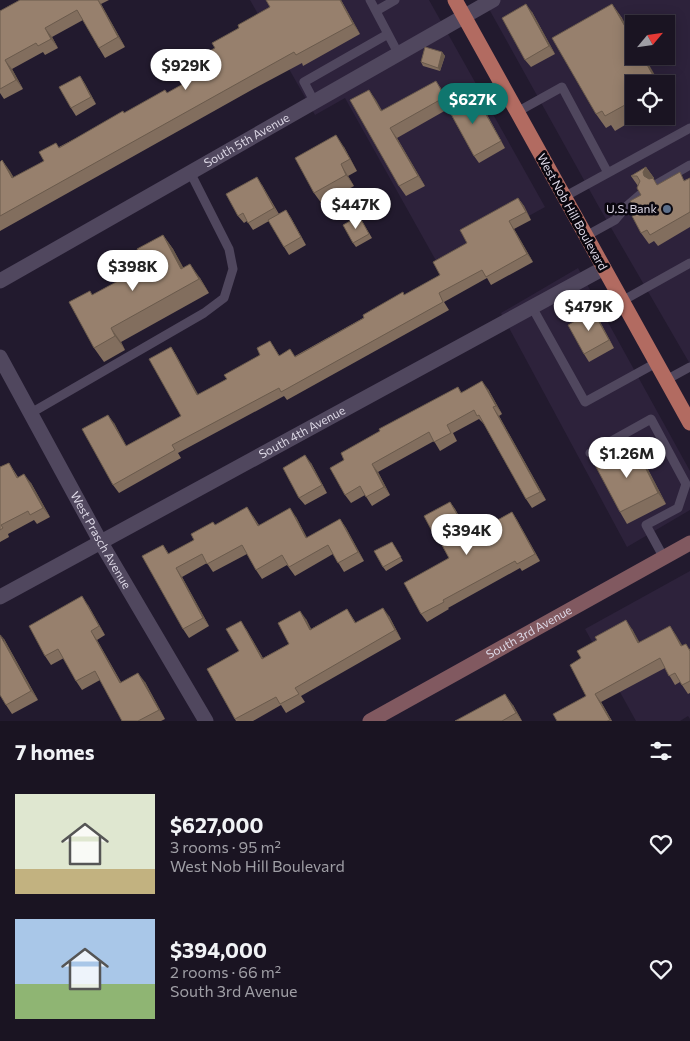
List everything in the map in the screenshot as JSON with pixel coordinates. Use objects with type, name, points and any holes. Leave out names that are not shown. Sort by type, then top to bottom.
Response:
[{"type":"main road","name":"West Nob Hill Boulevard","points":[[455,0],[690,423]]},
{"type":"street","name":"South 5th Avenue","points":[[0,281],[493,0]]},
{"type":"street","name":"South 4th Avenue","points":[[0,597],[604,268]]},
{"type":"street","name":"West Prasch Avenue","points":[[0,357],[100,541],[206,721]]},
{"type":"street","name":"South 3rd Avenue","points":[[370,721],[664,558],[689,546]]},
{"type":"lane","points":[[370,0],[398,53]]},
{"type":"lane","points":[[376,11],[395,0]]},
{"type":"lane","points":[[314,101],[304,82],[388,34]]},
{"type":"lane","points":[[517,112],[562,87],[608,173]]},
{"type":"lane","points":[[564,197],[690,128]]},
{"type":"lane","points":[[657,184],[690,166]]},
{"type":"lane","points":[[31,413],[204,313],[224,298],[233,269],[229,249],[190,172]]},
{"type":"lane","points":[[586,236],[615,220],[626,206],[642,193]]},
{"type":"lane","points":[[622,301],[690,263]]},
{"type":"lane","points":[[532,307],[585,402],[656,363]]},
{"type":"lane","points":[[666,380],[690,367]]},
{"type":"lane","points":[[590,453],[651,419],[686,484],[678,508],[646,525],[664,558]]},
{"type":"shaded area","points":[[250,0],[429,0],[545,207],[439,266],[345,98],[315,115]]},
{"type":"shaded area","points":[[484,0],[690,0],[690,364],[599,207]]},
{"type":"shaded area","points":[[578,268],[690,471],[690,510],[627,547],[501,313]]},
{"type":"shaded area","points":[[690,571],[690,719],[688,716],[680,721],[636,721],[585,629]]},
{"type":"building","points":[[20,0],[98,0],[118,37],[99,48],[77,10],[45,28],[51,39],[38,46],[36,43],[5,60],[16,80],[0,89],[0,11]]},
{"type":"building","points":[[266,0],[340,0],[353,24],[296,55],[294,52],[0,216],[0,162],[2,160],[12,178],[44,161],[39,152],[56,143],[59,148],[123,111],[124,113],[165,90],[167,93],[192,79],[184,65],[215,48],[212,43],[239,28],[238,25],[270,7]]},
{"type":"building","points":[[526,4],[549,46],[525,60],[502,18]]},
{"type":"building","points":[[612,4],[625,26],[625,65],[647,65],[653,75],[625,75],[625,105],[605,116],[602,111],[596,114],[552,38]]},
{"type":"building","points":[[425,47],[442,52],[438,68],[421,62]]},
{"type":"building","points":[[80,76],[91,97],[71,108],[59,87]]},
{"type":"building","points":[[436,81],[445,97],[390,128],[418,176],[399,186],[350,100],[369,90],[381,111]]},
{"type":"building","points":[[461,94],[470,109],[480,104],[501,141],[474,156],[445,103]]},
{"type":"building","points":[[336,135],[350,159],[341,164],[346,175],[314,193],[295,158]]},
{"type":"building","name":"U.S. Bank","points":[[646,167],[643,172],[644,176],[649,179],[653,178],[657,185],[680,172],[684,181],[690,178],[690,212],[650,235],[647,230],[641,233],[632,216],[637,213],[630,201],[641,195],[637,188],[640,181],[637,176],[631,176]]},
{"type":"building","points":[[257,177],[274,208],[248,223],[243,213],[238,216],[226,194]]},
{"type":"building","points":[[518,198],[526,212],[509,221],[527,254],[486,277],[482,270],[439,293],[443,302],[281,392],[279,388],[172,445],[175,450],[113,485],[82,429],[108,415],[126,446],[181,416],[149,359],[171,347],[197,395],[227,379],[224,375],[260,355],[257,348],[270,341],[279,356],[290,349],[295,357],[364,318],[363,315],[403,292],[404,295],[440,275],[433,262],[467,243],[460,230]]},
{"type":"building","points":[[286,210],[301,237],[284,247],[268,220]]},
{"type":"building","points":[[359,216],[369,234],[353,243],[343,225]]},
{"type":"building","points":[[163,235],[181,269],[190,264],[199,279],[111,328],[115,336],[94,348],[69,302],[90,291],[92,295],[146,266],[137,249]]},
{"type":"building","points":[[593,311],[609,340],[584,354],[568,325]]},
{"type":"building","points":[[482,381],[496,406],[493,407],[540,492],[526,499],[479,415],[477,416],[474,410],[447,425],[451,433],[434,442],[429,432],[372,464],[384,487],[366,497],[360,486],[345,495],[330,468],[344,460],[341,453],[380,431],[379,429],[458,387],[461,393]]},
{"type":"building","points":[[634,445],[658,493],[620,512],[595,465]]},
{"type":"building","points":[[305,455],[322,485],[299,498],[283,468]]},
{"type":"building","points":[[9,463],[17,478],[24,474],[43,508],[30,515],[28,511],[1,525],[3,528],[0,530],[0,467]]},
{"type":"building","points":[[450,502],[467,532],[469,531],[471,535],[512,512],[535,554],[517,564],[515,561],[421,614],[404,583],[449,558],[424,516]]},
{"type":"building","points":[[247,507],[258,526],[290,508],[306,538],[340,519],[358,552],[338,563],[328,545],[289,567],[282,555],[256,570],[242,545],[207,564],[202,554],[176,568],[203,618],[183,629],[142,556],[163,545],[168,554],[194,540],[191,534],[213,522],[215,525]]},
{"type":"building","points":[[392,542],[401,557],[383,567],[374,551]]},
{"type":"building","points":[[82,596],[99,626],[91,631],[120,683],[138,673],[159,710],[138,721],[122,721],[95,671],[76,681],[58,649],[45,656],[29,626]]},
{"type":"building","points":[[383,608],[395,630],[295,688],[299,694],[280,704],[276,697],[235,719],[207,669],[239,651],[226,629],[241,621],[262,659],[289,644],[278,623],[300,611],[310,630],[347,609],[355,623]]},
{"type":"building","points":[[626,620],[638,643],[670,626],[681,646],[686,644],[690,651],[690,681],[682,685],[675,673],[669,676],[660,658],[595,694],[610,720],[557,721],[553,714],[586,696],[570,665],[581,658],[577,651],[597,640],[595,637]]},
{"type":"building","points":[[0,635],[31,691],[6,705],[0,695]]},
{"type":"building","points":[[505,694],[516,713],[502,721],[455,721]]},
{"type":"place","name":"U.S. Bank","points":[[667,209]]}]
